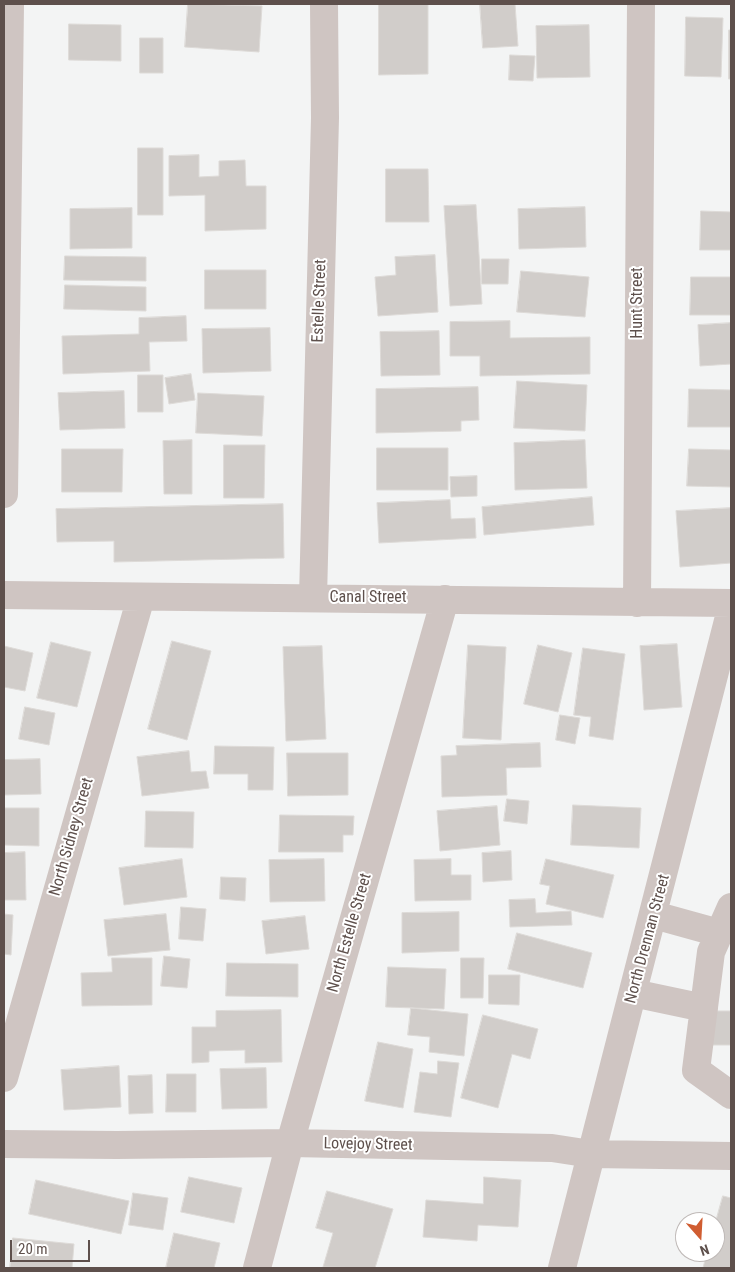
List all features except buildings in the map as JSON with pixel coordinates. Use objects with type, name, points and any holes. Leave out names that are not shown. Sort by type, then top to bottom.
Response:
[{"type":"street","points":[[4,494],[7,59],[10,4]]},
{"type":"street","name":"Estelle Street","points":[[313,598],[325,118],[324,4]]},
{"type":"street","name":"Hunt Street","points":[[637,603],[640,4]]},
{"type":"street","name":"Canal Street","points":[[4,595],[731,603]]},
{"type":"street","name":"North Sidney Street","points":[[4,1078],[140,597]]},
{"type":"street","name":"North Estelle Street","points":[[257,1268],[290,1143],[446,599]]},
{"type":"street","name":"North Drennan Street","points":[[562,1268],[731,609]]},
{"type":"street","points":[[731,907],[711,952],[696,1070],[731,1095]]},
{"type":"street","points":[[654,914],[719,933]]},
{"type":"street","points":[[633,993],[704,1008]]},
{"type":"street","name":"Lovejoy Street","points":[[4,1144],[116,1146],[290,1143],[552,1148],[591,1154],[731,1156]]}]
